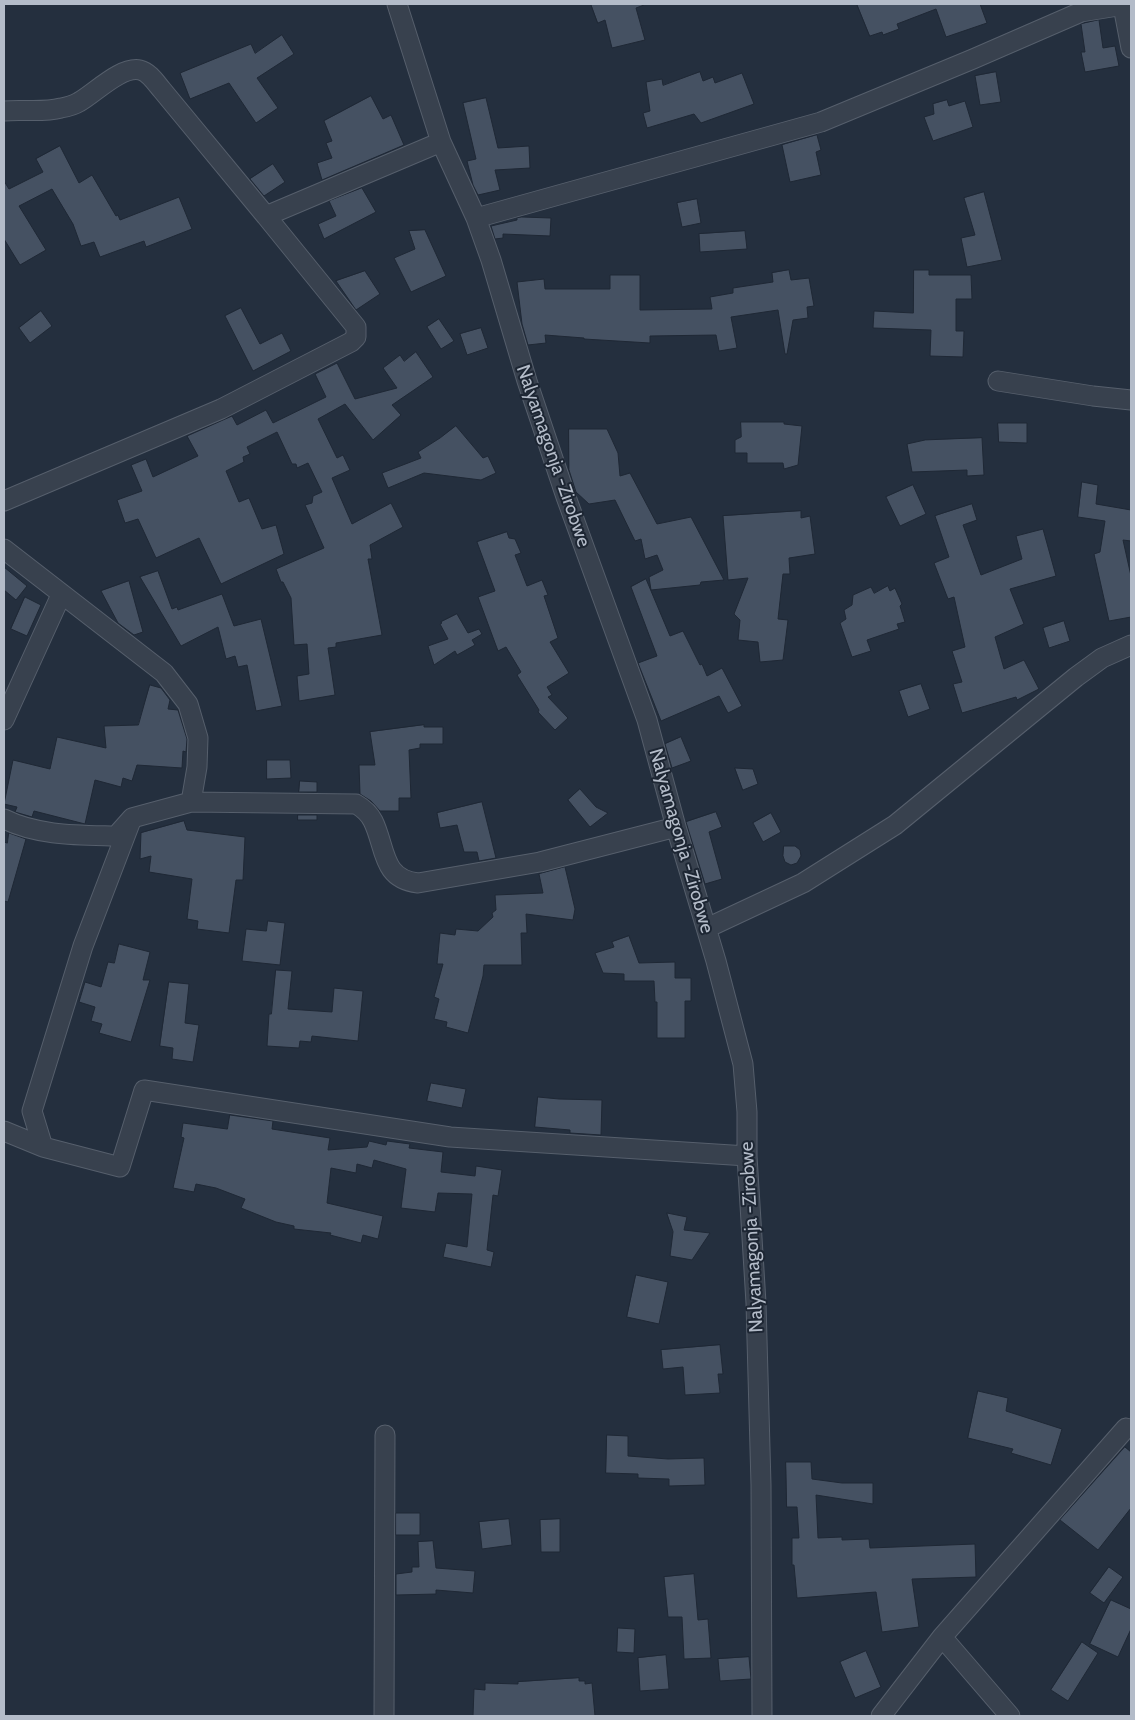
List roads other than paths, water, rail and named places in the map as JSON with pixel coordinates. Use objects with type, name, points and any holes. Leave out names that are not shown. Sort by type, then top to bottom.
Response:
[{"type":"street","name":"Nalyamagonja -Zirobwe","points":[[397,4],[441,142],[476,218],[491,260],[527,381],[566,497],[647,720],[676,827],[707,928],[743,1064],[756,1304],[760,1456],[762,1716]]},
{"type":"street","points":[[476,218],[822,122],[973,60],[1081,12],[1126,5],[1131,48]]},
{"type":"street","points":[[4,111],[60,109],[78,103],[120,73],[138,69],[147,73],[356,327],[356,336],[351,342],[221,408],[4,500]]},
{"type":"street","points":[[266,216],[441,142]]},
{"type":"street","points":[[998,381],[1131,400]]},
{"type":"street","points":[[4,549],[164,673],[188,704],[198,738],[197,768],[191,802]]},
{"type":"street","points":[[4,720],[61,595]]},
{"type":"street","points":[[707,928],[803,882],[895,825],[1076,677],[1102,658],[1131,645]]},
{"type":"street","points":[[4,819],[14,824],[46,832],[116,836],[132,818],[191,802],[356,804],[365,810],[372,820],[388,864],[393,872],[408,882],[418,883],[540,862],[676,827]]},
{"type":"street","points":[[43,1147],[32,1111],[83,946],[132,818]]},
{"type":"street","points":[[4,1131],[43,1147],[120,1167],[144,1090],[450,1138],[748,1156]]},
{"type":"street","points":[[881,1716],[942,1637],[1126,1428]]},
{"type":"street","points":[[384,1716],[385,1435]]},
{"type":"street","points":[[942,1637],[1010,1716]]}]
